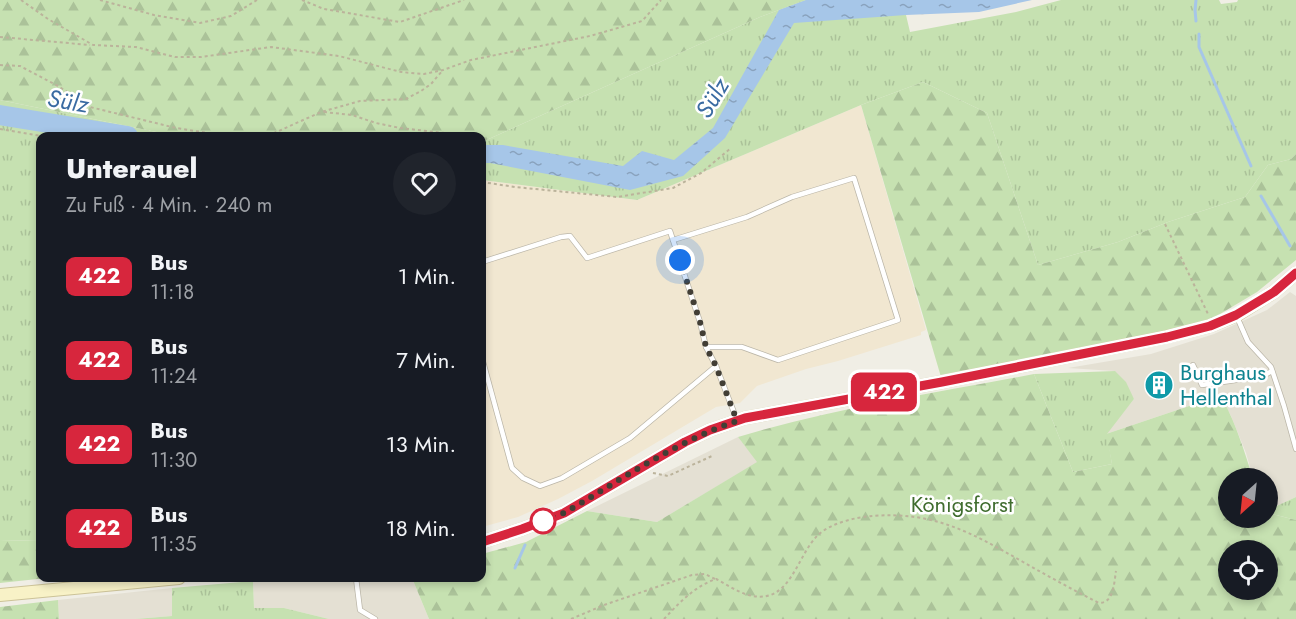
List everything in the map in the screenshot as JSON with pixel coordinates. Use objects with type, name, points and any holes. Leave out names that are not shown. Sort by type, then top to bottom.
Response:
[{"type":"main road","points":[[486,541],[564,513],[685,442],[710,430],[752,416],[942,382],[1167,337],[1214,324],[1236,315],[1274,292],[1296,273]]},
{"type":"main road","points":[[0,595],[137,582]]},
{"type":"lane","points":[[673,240],[747,217],[792,197],[854,178],[898,320],[778,360],[742,347],[706,347]]},
{"type":"lane","points":[[486,261],[570,236],[587,258],[670,231],[706,347],[716,366],[737,421]]},
{"type":"lane","points":[[1236,315],[1248,342],[1271,367],[1296,449]]},
{"type":"lane","points":[[1193,364],[1202,385],[1263,376],[1272,371]]},
{"type":"lane","points":[[486,373],[512,468],[523,478],[540,486],[562,478],[630,438],[716,366]]},
{"type":"lane","points":[[356,582],[360,610],[375,619]]},
{"type":"path","points":[[21,0],[48,19],[93,45]]},
{"type":"path","points":[[100,0],[154,15],[200,23],[231,16],[257,0]]},
{"type":"path","points":[[302,0],[324,9],[400,22],[464,0]]},
{"type":"path","points":[[0,37],[136,47],[175,57],[201,57],[271,47],[339,56],[401,72],[424,74],[471,60],[590,36],[642,21],[661,0]]},
{"type":"path","points":[[0,65],[21,66],[90,107],[201,132]]},
{"type":"path","points":[[278,132],[321,112],[360,100],[406,99],[431,84],[443,70]]},
{"type":"path","points":[[321,112],[352,115],[400,128],[435,132]]},
{"type":"path","points":[[0,129],[36,135]]},
{"type":"path","points":[[486,183],[617,197],[672,188],[701,173],[731,148]]},
{"type":"path","points":[[1165,224],[1214,324]]},
{"type":"path","points":[[638,469],[668,476],[712,456]]},
{"type":"path","points":[[571,619],[604,605],[692,575],[705,574],[754,597],[769,596],[785,585],[818,535],[838,524],[871,516],[928,518],[961,529],[1098,603],[1108,600],[1112,593],[1116,571]]},
{"type":"path","points":[[664,619],[698,587],[716,579]]},
{"type":"shaded area","points":[[861,105],[926,330],[921,332],[921,335],[757,386],[740,403],[716,407],[558,499],[518,517],[486,526],[486,181],[637,200]]},
{"type":"shaded area","points":[[1290,292],[1296,296],[1296,497],[1278,505],[1278,468],[1250,468],[1223,401],[1195,404],[1106,434],[1134,399],[1114,371],[1068,368],[1151,354],[1214,334],[1267,310]]},
{"type":"shaded area","points":[[738,437],[758,462],[657,522],[587,511]]},
{"type":"shaded area","points":[[253,582],[414,582],[429,619],[329,619],[284,608],[254,608]]},
{"type":"shaded area","points":[[172,588],[172,616],[135,619],[59,619],[58,600]]},
{"type":"green space","points":[[0,0],[806,0],[760,17],[486,140],[486,132],[156,132],[0,100]]},
{"type":"green space","points":[[806,0],[906,15],[910,32],[1016,12],[1061,0],[1219,0],[1221,4],[1238,0],[1296,0],[1296,154],[1291,159],[1268,165],[1245,197],[1168,222],[1118,242],[1038,265],[987,113],[923,82],[861,105],[637,200],[486,181],[486,140],[760,17]]},
{"type":"green space","points":[[923,82],[987,113],[1038,265],[1118,242],[1168,222],[1245,197],[1268,165],[1291,159],[1296,154],[1296,260],[1257,292],[1210,320],[1162,333],[941,377],[861,105]]},
{"type":"green space","points":[[0,100],[156,132],[36,132],[36,540],[0,541]]},
{"type":"green space","points":[[1115,371],[1126,382],[1134,399],[1107,434],[1112,464],[1073,472],[1034,374]]},
{"type":"green space","name":"Königsforst","points":[[1034,374],[1073,472],[1112,464],[1106,434],[1195,404],[1223,400],[1250,468],[1218,468],[1218,528],[1278,528],[1278,516],[1296,520],[1296,619],[429,619],[414,582],[486,582],[486,553],[526,542],[587,511],[657,522],[757,462],[738,437],[848,409]]},
{"type":"green space","points":[[1296,497],[1296,520],[1278,516],[1278,505]]},
{"type":"green space","points":[[36,540],[36,579],[0,583],[0,541]]},
{"type":"green space","points":[[253,582],[254,608],[284,608],[329,619],[135,619],[172,616],[172,588]]},
{"type":"green space","points":[[58,600],[59,619],[0,619],[0,607]]},
{"type":"water","points":[[806,0],[1032,0],[979,12],[794,23],[725,138],[683,176],[630,190],[486,163],[486,145],[503,145],[623,166],[642,151],[674,160],[713,128],[779,10]]},
{"type":"waterway","points":[[1196,0],[1196,21]]},
{"type":"waterway","points":[[1199,34],[1199,47],[1251,166]]},
{"type":"waterway","name":"Sülz","points":[[0,115],[104,132]]},
{"type":"waterway","points":[[1261,196],[1290,246]]},
{"type":"waterway","points":[[515,568],[525,545]]},
{"type":"bus line","name":"422","points":[[486,541],[564,513],[685,442],[710,430],[745,418],[942,382],[1167,337],[1210,326],[1250,308],[1296,273]]},
{"type":"place","name":"Burghaus Hellenthal","points":[[1159,385]]},
{"type":"route","points":[[543,521],[564,513],[685,442],[737,421],[716,366],[706,347],[680,260]]}]
